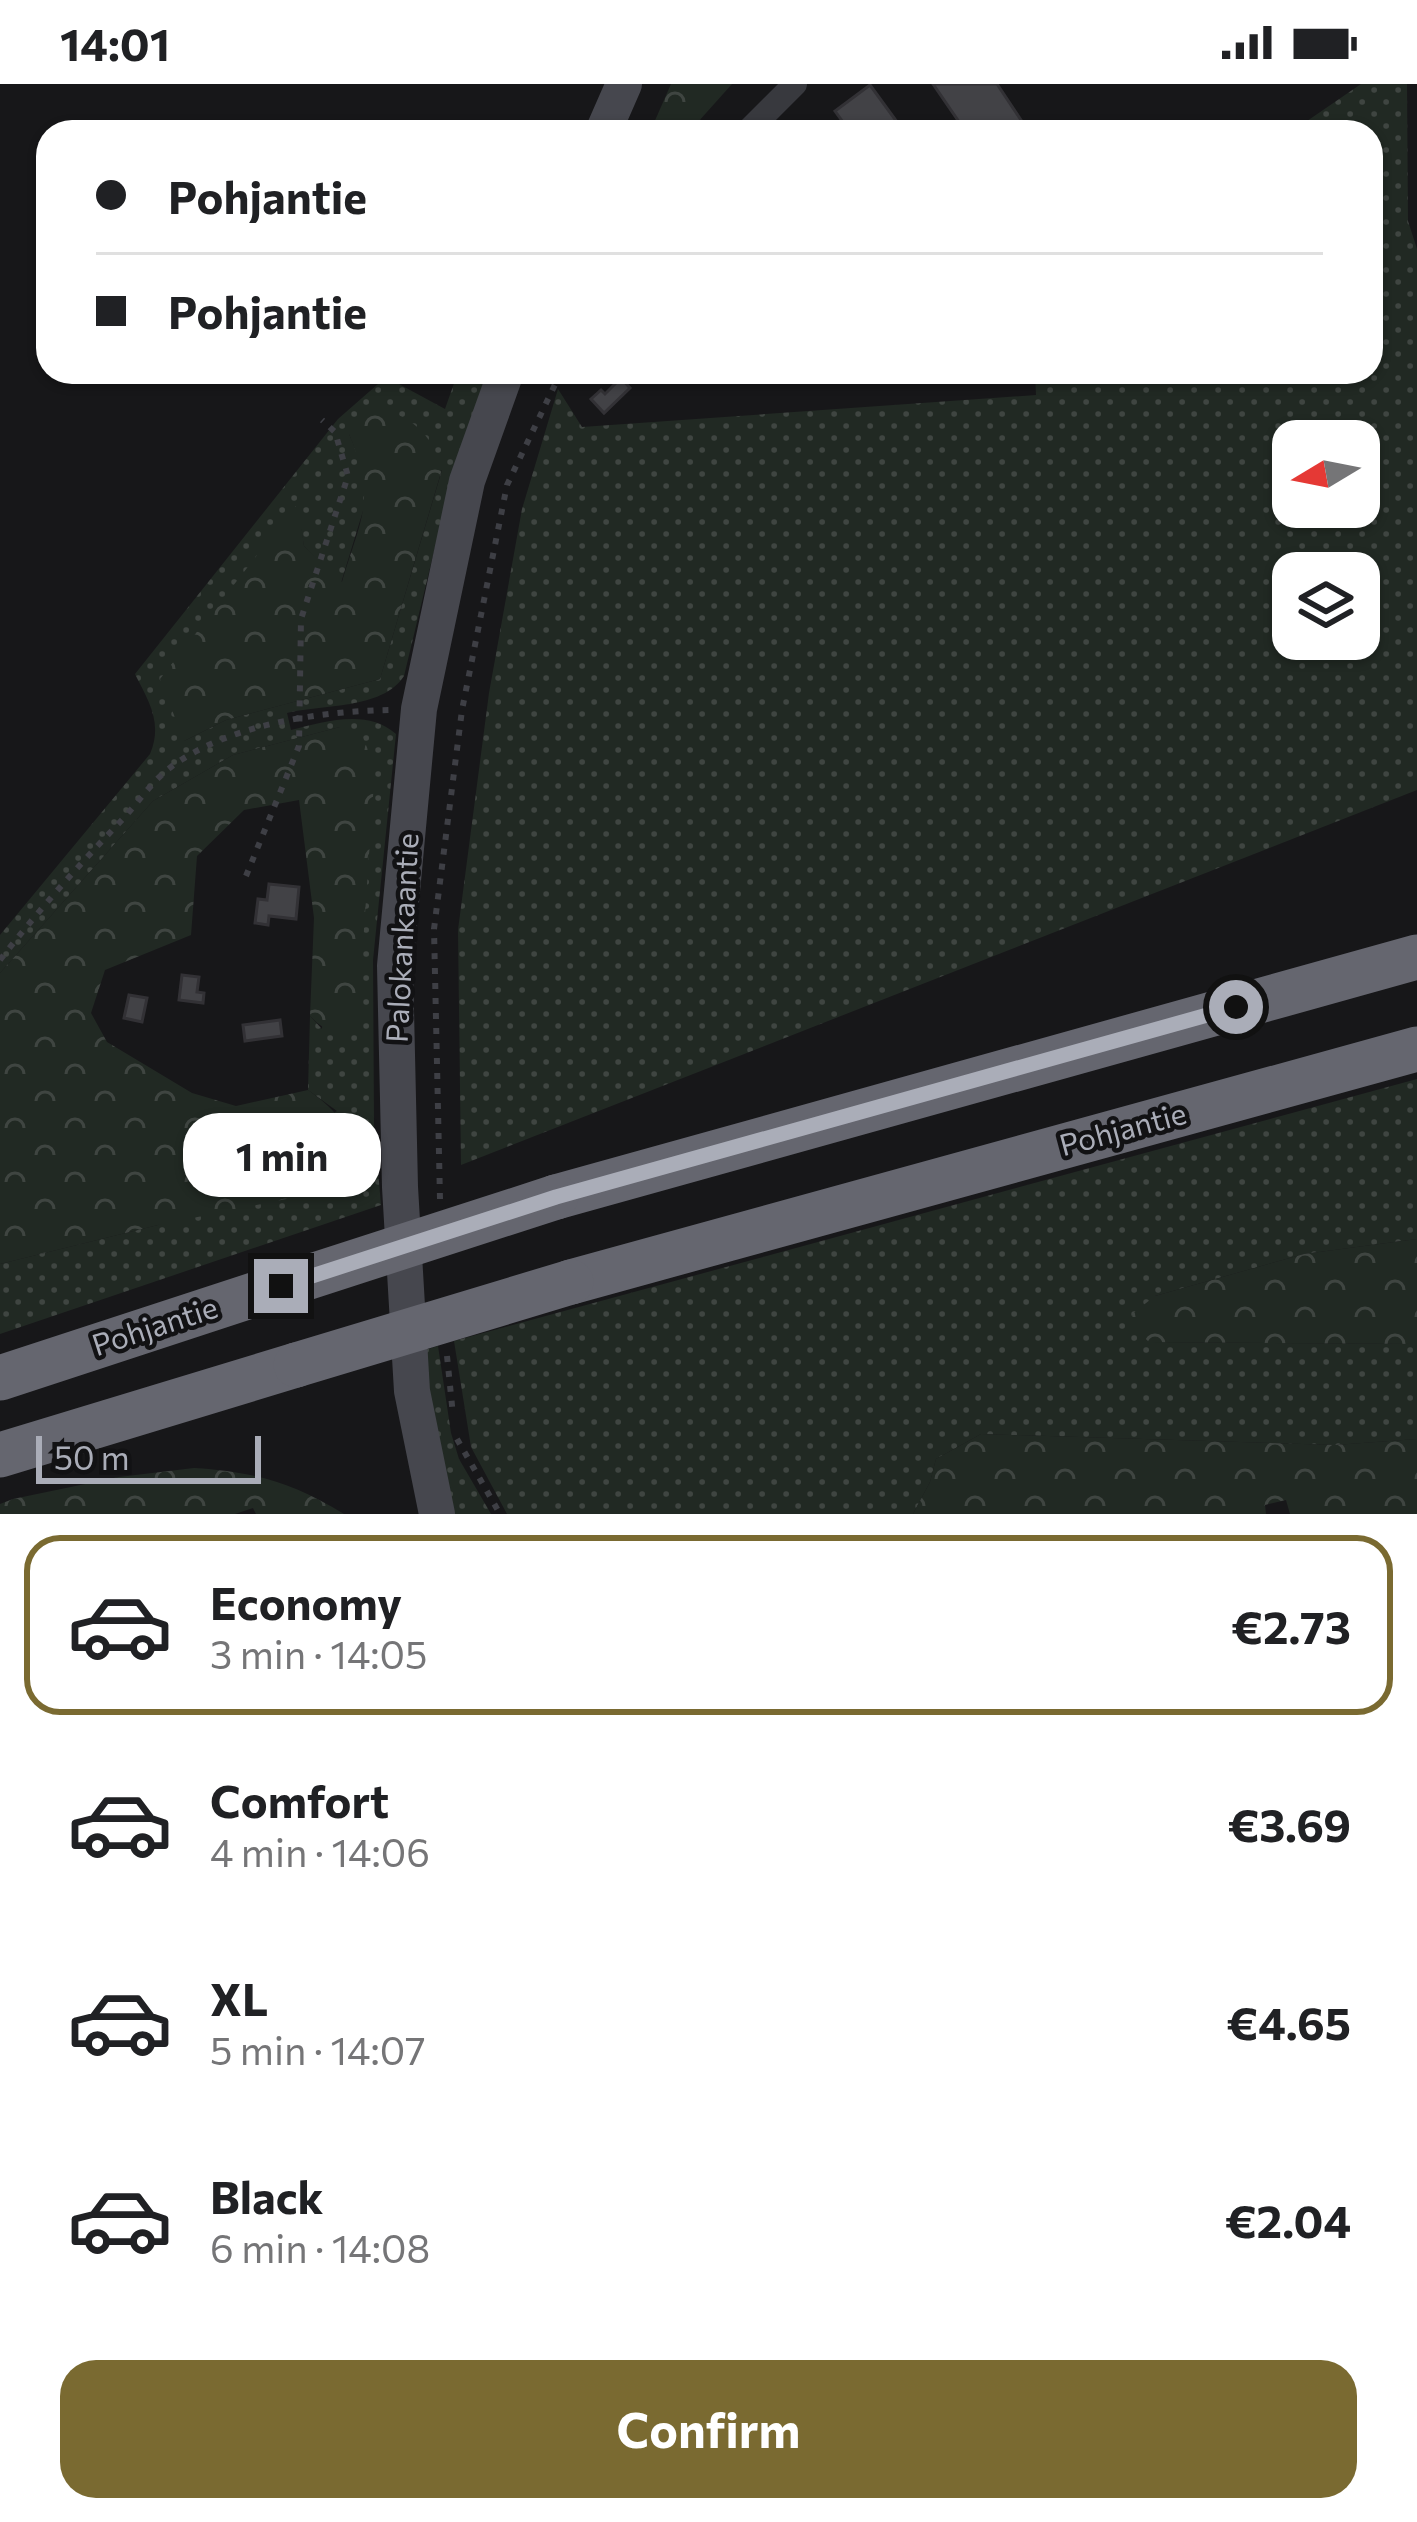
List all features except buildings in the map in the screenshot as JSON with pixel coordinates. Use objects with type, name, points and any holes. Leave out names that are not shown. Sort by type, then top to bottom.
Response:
[{"type":"highway","name":"Pohjantie","points":[[0,1378],[556,1197],[1417,957]]},
{"type":"highway","name":"Pohjantie","points":[[0,1455],[572,1282],[1417,1049]]},
{"type":"main road","points":[[608,120],[624,84]]},
{"type":"main road","name":"Palokankaantie","points":[[437,1514],[412,1391],[399,1165],[395,966],[419,709],[467,481],[502,384]]},
{"type":"street","points":[[759,120],[795,84]]},
{"type":"path","points":[[440,1200],[434,929],[462,710],[507,484],[555,384]]},
{"type":"path","points":[[246,876],[299,746],[302,619],[348,476],[334,432],[322,420]]},
{"type":"path","points":[[0,960],[44,903],[171,767],[228,738],[302,717],[419,709]]},
{"type":"path","points":[[446,1338],[453,1417]]},
{"type":"path","points":[[455,1436],[500,1514]]},
{"type":"green space","points":[[671,84],[732,84],[700,120],[655,120]]},
{"type":"green space","points":[[1361,84],[1407,84],[1408,221],[1417,249],[1417,790],[461,1165],[458,930],[489,693],[522,509],[558,389],[582,427],[1036,395],[1036,384],[1383,384],[1383,120],[1308,120]]},
{"type":"green space","points":[[378,384],[399,384],[445,409],[454,384],[483,384],[453,472],[404,676],[394,687],[367,700],[287,713],[291,730],[359,719],[396,734],[373,960],[374,1124],[381,1205],[0,1334],[0,1264],[158,1225],[337,1111],[308,1090],[310,1016],[322,1029],[340,727],[233,755],[153,801],[0,973],[0,935],[150,754],[155,722],[135,674],[338,419]],"holes":[[[349,434],[442,470],[380,679],[226,720],[184,741],[297,505],[304,546],[341,583],[366,501],[365,471]]]},
{"type":"green space","points":[[375,404],[418,428],[442,469],[380,679],[226,720],[184,741],[160,679],[298,503],[304,546],[342,582],[364,493],[349,434]]},
{"type":"green space","points":[[340,727],[361,733],[375,767],[358,1017],[353,1024],[335,1032],[310,1016],[314,918],[299,800],[244,810],[197,856],[191,935],[105,970],[91,1013],[107,1042],[192,1093],[236,1106],[308,1090],[333,1111],[346,1132],[347,1157],[336,1189],[158,1225],[0,1264],[0,973],[153,801],[233,755]]},
{"type":"green space","points":[[1417,1079],[1417,1239],[1304,1254],[1155,1296],[1149,1342],[1417,1344],[1417,1439],[1335,1445],[981,1434],[936,1459],[913,1514],[507,1514],[471,1447],[454,1341]]},
{"type":"green space","points":[[1417,1239],[1417,1344],[1149,1342],[1133,1327],[1132,1314],[1155,1296],[1304,1254]]},
{"type":"green space","points":[[438,1346],[459,1459],[491,1514],[446,1514],[425,1350]]},
{"type":"green space","points":[[981,1434],[1335,1445],[1417,1439],[1417,1514],[1290,1514],[1286,1500],[1265,1505],[1266,1514],[913,1514],[936,1459]]},
{"type":"green space","points":[[194,1468],[272,1480],[344,1514],[256,1514],[253,1508],[235,1514],[0,1514],[0,1504],[13,1499],[119,1477]]},
{"type":"route","points":[[281,1286],[556,1197],[1236,1007]]}]
